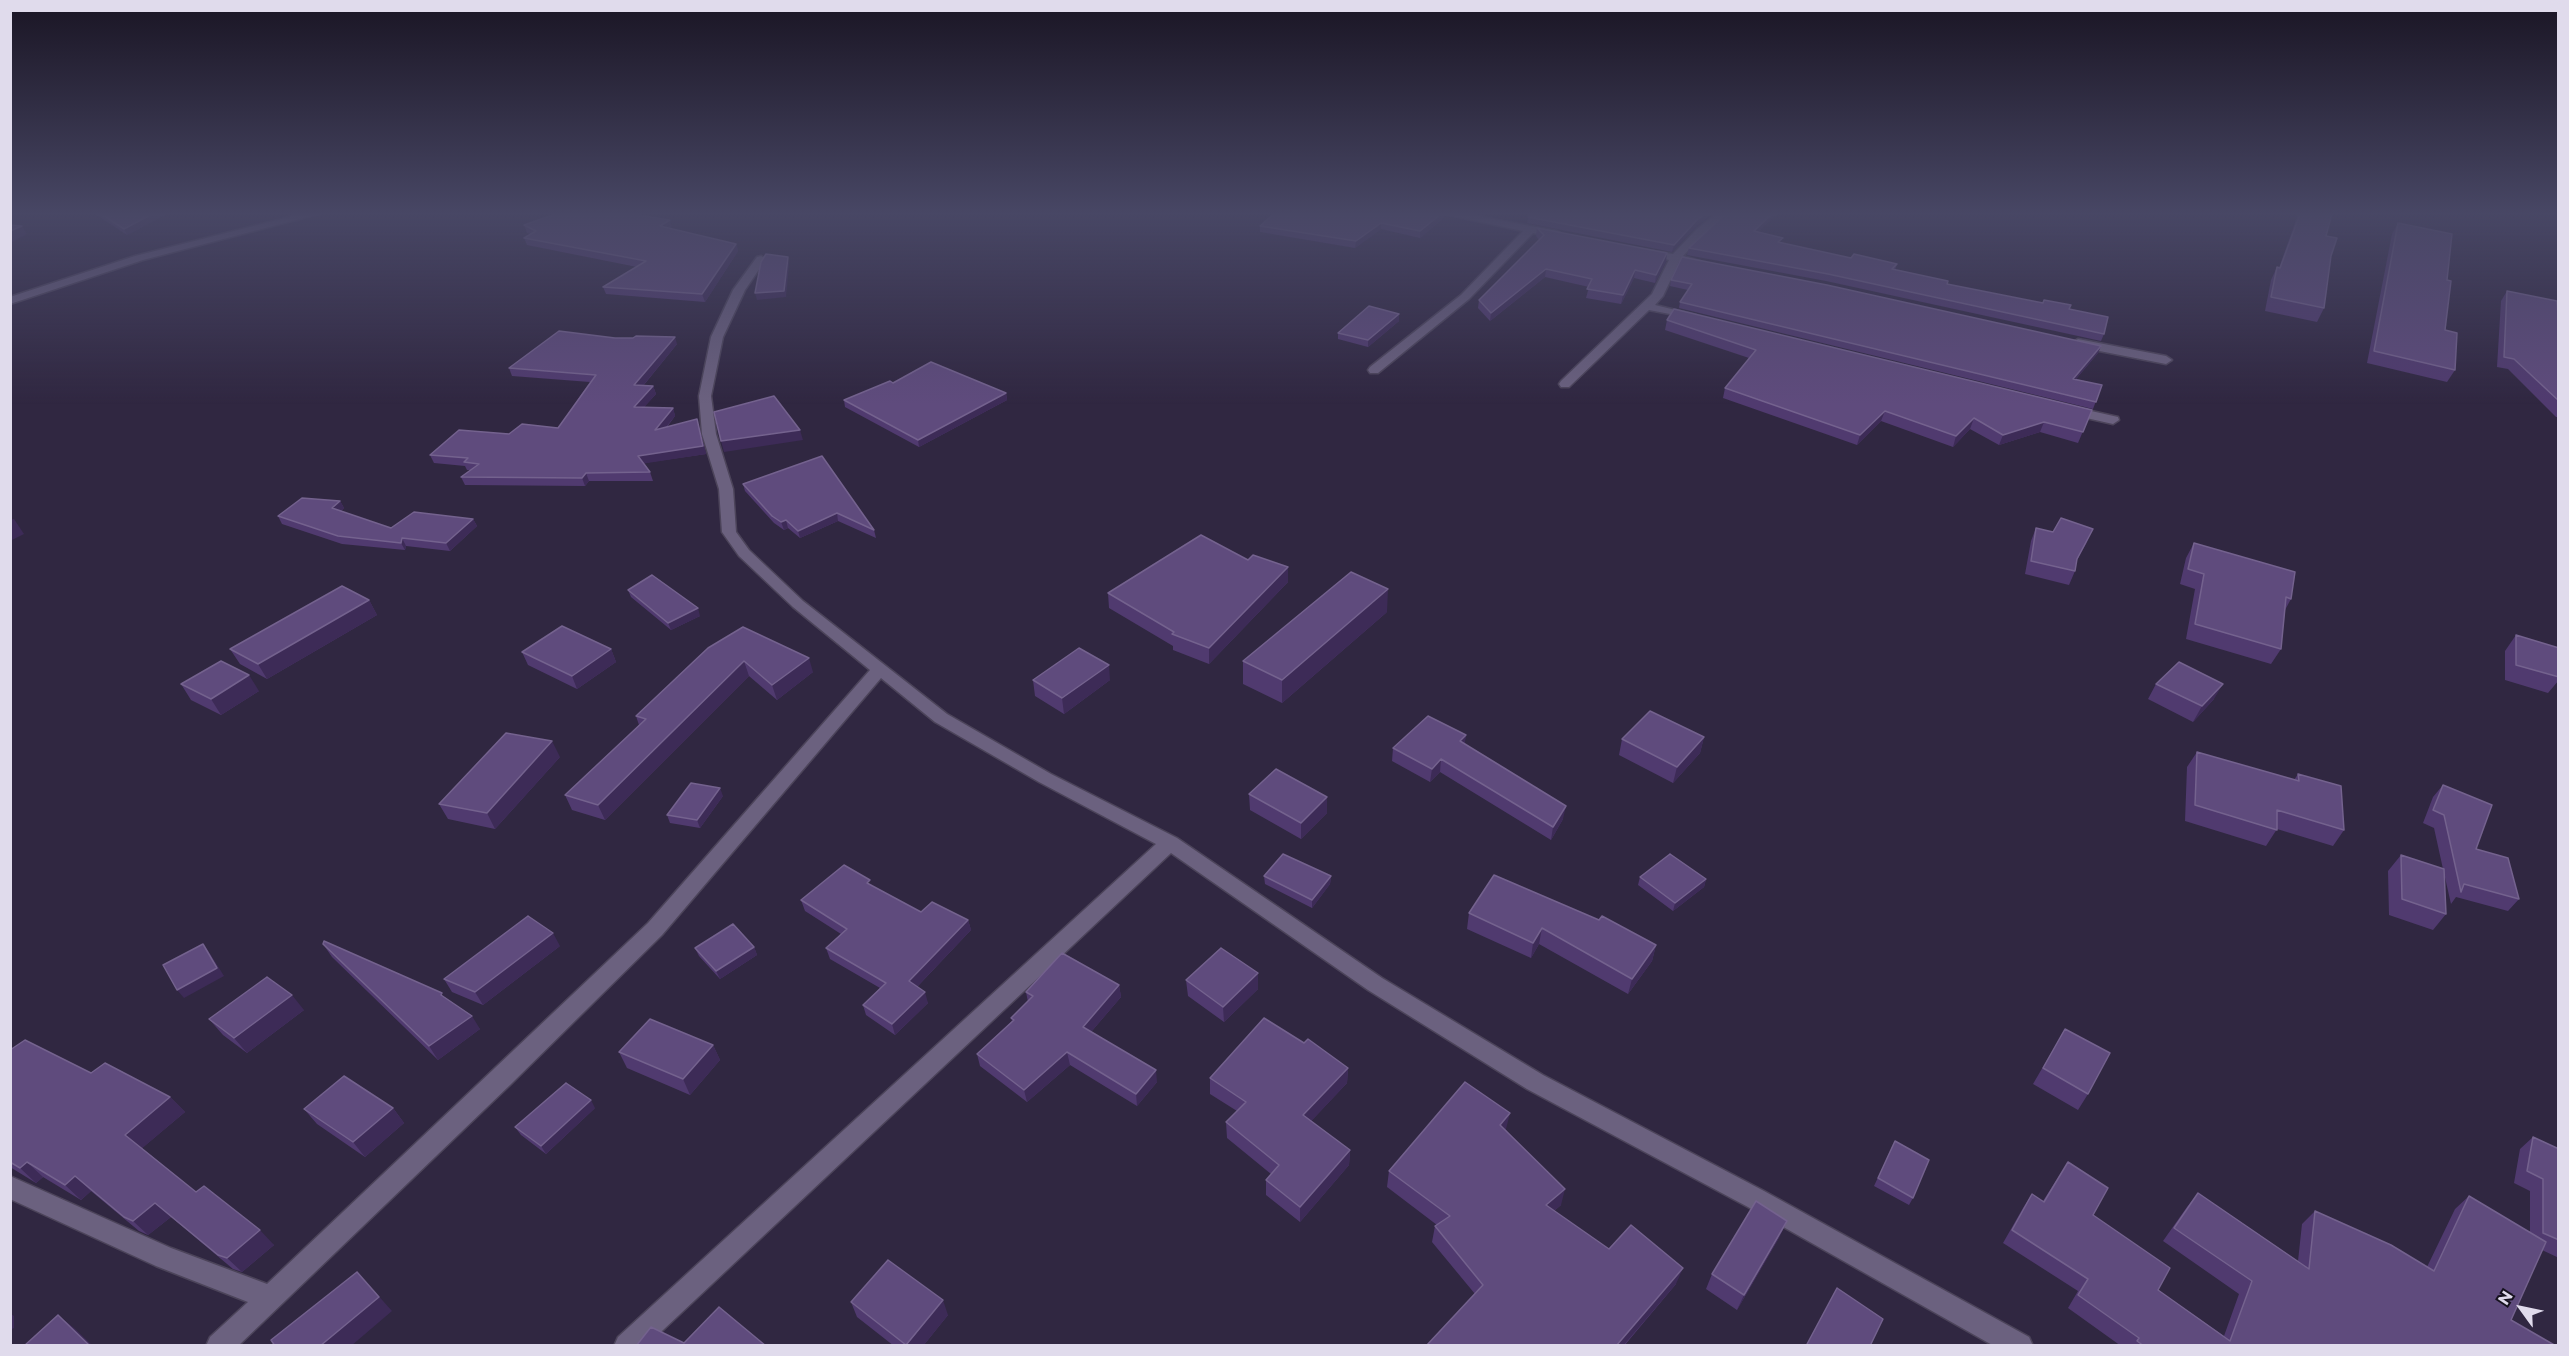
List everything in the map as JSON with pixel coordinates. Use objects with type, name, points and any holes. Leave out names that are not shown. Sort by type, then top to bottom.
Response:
[{"type":"street","points":[[10,301],[81,277]]},
{"type":"street","points":[[748,277],[739,290],[717,337],[705,396],[709,434],[726,489],[729,532],[744,552],[798,604],[941,718],[1045,778],[1170,843],[1375,984],[1535,1082],[1766,1205],[2020,1346]]},
{"type":"street","points":[[1374,370],[1465,297],[1484,277]]},
{"type":"street","points":[[1565,384],[1657,296],[1666,277]]},
{"type":"street","points":[[1646,306],[1704,320]]},
{"type":"street","points":[[2069,341],[2166,360]]},
{"type":"street","points":[[2058,407],[2113,420]]},
{"type":"street","points":[[219,1346],[268,1297],[502,1078],[655,929],[879,670]]},
{"type":"street","points":[[627,1346],[1170,843]]},
{"type":"street","points":[[10,1187],[165,1258],[268,1297]]},
{"type":"building","points":[[619,277],[713,277],[702,294],[603,287]]},
{"type":"building","points":[[758,277],[786,277],[784,291],[755,293]]},
{"type":"building","points":[[1502,277],[1536,277],[1491,313],[1479,300]]},
{"type":"building","points":[[1584,277],[1632,277],[1623,295],[1587,289],[1592,279]]},
{"type":"building","points":[[1672,277],[1787,277],[2101,346],[2073,379],[2102,385],[2096,402],[1680,302],[1692,284],[1671,280]]},
{"type":"building","points":[[1843,277],[1931,277],[1948,281],[1947,284],[2043,303],[2044,300],[2071,305],[2069,309],[2108,317],[2104,334]]},
{"type":"building","points":[[2275,277],[2328,277],[2324,308],[2271,297]]},
{"type":"building","points":[[2388,277],[2447,277],[2447,280],[2451,281],[2445,330],[2457,333],[2455,370],[2374,351]]},
{"type":"building","points":[[2507,291],[2557,301],[2559,401],[2514,359],[2504,357]]},
{"type":"building","points":[[1369,306],[1399,314],[1368,340],[1338,333]]},
{"type":"building","points":[[1674,309],[2092,410],[2083,432],[2044,422],[2003,435],[1974,418],[1956,436],[1885,411],[1860,435],[1725,388],[1756,350],[1667,320]]},
{"type":"building","points":[[559,331],[615,338],[675,337],[634,385],[653,386],[634,407],[673,408],[655,430],[697,419],[703,446],[638,456],[650,472],[586,473],[582,478],[461,477],[479,464],[464,462],[468,458],[430,455],[459,430],[509,434],[522,424],[558,428],[596,375],[509,368]]},
{"type":"building","points":[[931,362],[1006,393],[918,440],[844,400],[890,381],[893,383]]},
{"type":"building","points":[[774,396],[800,430],[721,441],[714,412]]},
{"type":"building","points":[[822,456],[874,530],[837,513],[798,531],[786,520],[781,522],[772,516],[743,484]]},
{"type":"building","points":[[302,498],[340,501],[332,508],[391,528],[414,512],[473,519],[446,543],[402,538],[401,543],[338,536],[278,516]]},
{"type":"building","points":[[2061,518],[2093,529],[2077,559],[2075,571],[2031,561],[2036,528],[2053,532]]},
{"type":"building","points":[[1201,535],[1248,560],[1253,555],[1288,567],[1209,648],[1172,634],[1174,632],[1108,593]]},
{"type":"building","points":[[2194,543],[2295,572],[2291,599],[2286,597],[2281,649],[2195,624],[2204,574],[2188,569]]},
{"type":"building","points":[[1351,572],[1388,589],[1282,680],[1243,661]]},
{"type":"building","points":[[652,575],[698,608],[668,623],[628,590]]},
{"type":"building","points":[[342,586],[369,600],[258,664],[230,649]]},
{"type":"building","points":[[562,626],[611,649],[572,676],[522,652]]},
{"type":"building","points":[[743,627],[809,658],[772,685],[744,661],[598,805],[565,795],[646,719],[636,716],[708,648]]},
{"type":"building","points":[[2516,635],[2559,648],[2559,677],[2516,665]]},
{"type":"building","points":[[1079,648],[1109,665],[1062,698],[1033,680]]},
{"type":"building","points":[[221,661],[249,675],[211,699],[181,684]]},
{"type":"building","points":[[2179,662],[2223,684],[2202,706],[2156,684]]},
{"type":"building","points":[[1650,711],[1704,737],[1677,767],[1622,739]]},
{"type":"building","points":[[1428,716],[1466,735],[1460,741],[1566,806],[1553,827],[1441,759],[1432,769],[1393,748]]},
{"type":"building","points":[[506,733],[552,741],[487,813],[439,804]]},
{"type":"building","points":[[2197,752],[2299,781],[2298,774],[2341,786],[2344,830],[2277,810],[2277,830],[2195,805]]},
{"type":"building","points":[[1276,769],[1327,797],[1301,823],[1249,794]]},
{"type":"building","points":[[691,783],[720,788],[697,820],[667,815]]},
{"type":"building","points":[[2443,785],[2492,805],[2476,849],[2508,858],[2519,899],[2464,884],[2461,892],[2444,815],[2433,810]]},
{"type":"building","points":[[1283,854],[1331,876],[1312,900],[1264,876]]},
{"type":"building","points":[[1670,854],[1706,879],[1675,903],[1640,877]]},
{"type":"building","points":[[2401,855],[2444,869],[2446,914],[2402,899]]},
{"type":"building","points":[[844,865],[870,880],[867,883],[921,912],[932,902],[968,920],[909,981],[925,992],[892,1024],[863,1005],[886,983],[826,948],[847,929],[801,900]]},
{"type":"building","points":[[1494,875],[1599,920],[1602,916],[1656,945],[1632,979],[1542,928],[1533,943],[1469,913]]},
{"type":"building","points":[[528,916],[553,933],[475,992],[444,979]]},
{"type":"building","points":[[733,924],[754,947],[716,971],[695,948]]},
{"type":"building","points":[[324,941],[442,993],[441,995],[472,1016],[429,1046],[323,944]]},
{"type":"building","points":[[203,944],[217,968],[177,990],[163,965]]},
{"type":"building","points":[[1221,948],[1258,973],[1223,1007],[1186,980]]},
{"type":"building","points":[[1062,953],[1119,985],[1083,1027],[1156,1070],[1136,1094],[1067,1052],[1024,1090],[977,1054],[1014,1020],[1011,1018],[1033,996],[1026,992]]},
{"type":"building","points":[[267,977],[292,995],[234,1038],[209,1019]]},
{"type":"building","points":[[1264,1018],[1304,1043],[1308,1039],[1348,1068],[1303,1115],[1350,1150],[1300,1207],[1266,1180],[1279,1165],[1226,1122],[1246,1102],[1210,1078]]},
{"type":"building","points":[[650,1019],[713,1045],[683,1079],[619,1052]]},
{"type":"building","points":[[2065,1029],[2110,1053],[2088,1094],[2043,1068]]},
{"type":"building","points":[[25,1040],[91,1073],[105,1063],[170,1097],[125,1135],[196,1192],[204,1186],[260,1230],[227,1258],[218,1255],[155,1203],[133,1221],[124,1217],[75,1176],[65,1185],[27,1162],[20,1168],[10,1162],[10,1050]]},
{"type":"building","points":[[344,1076],[393,1108],[353,1142],[304,1109]]},
{"type":"building","points":[[1465,1082],[1510,1113],[1500,1125],[1565,1189],[1546,1205],[1609,1249],[1631,1225],[1683,1268],[1616,1346],[1426,1346],[1483,1285],[1435,1226],[1450,1216],[1389,1171]]},
{"type":"building","points":[[566,1083],[591,1100],[541,1146],[515,1127]]},
{"type":"building","points":[[2533,1137],[2559,1149],[2559,1240],[2543,1233],[2543,1179],[2527,1171]]},
{"type":"building","points":[[1895,1141],[1929,1160],[1913,1198],[1878,1178]]},
{"type":"building","points":[[2068,1162],[2108,1188],[2093,1215],[2170,1268],[2158,1290],[2230,1341],[2252,1281],[2174,1228],[2198,1193],[2309,1269],[2315,1211],[2391,1245],[2434,1271],[2469,1196],[2546,1242],[2511,1320],[2556,1346],[2144,1346],[2137,1341],[2139,1338],[2078,1295],[2088,1279],[2012,1230],[2032,1194],[2044,1202]]},
{"type":"building","points":[[1756,1201],[1787,1221],[1744,1295],[1712,1274]]},
{"type":"building","points":[[888,1260],[943,1300],[906,1345],[851,1302]]},
{"type":"building","points":[[357,1272],[379,1297],[320,1346],[275,1346],[271,1340]]},
{"type":"building","points":[[1837,1288],[1883,1319],[1870,1346],[1806,1346]]},
{"type":"building","points":[[719,1307],[766,1346],[636,1346],[651,1327],[684,1343]]},
{"type":"building","points":[[58,1315],[90,1346],[24,1346]]}]
